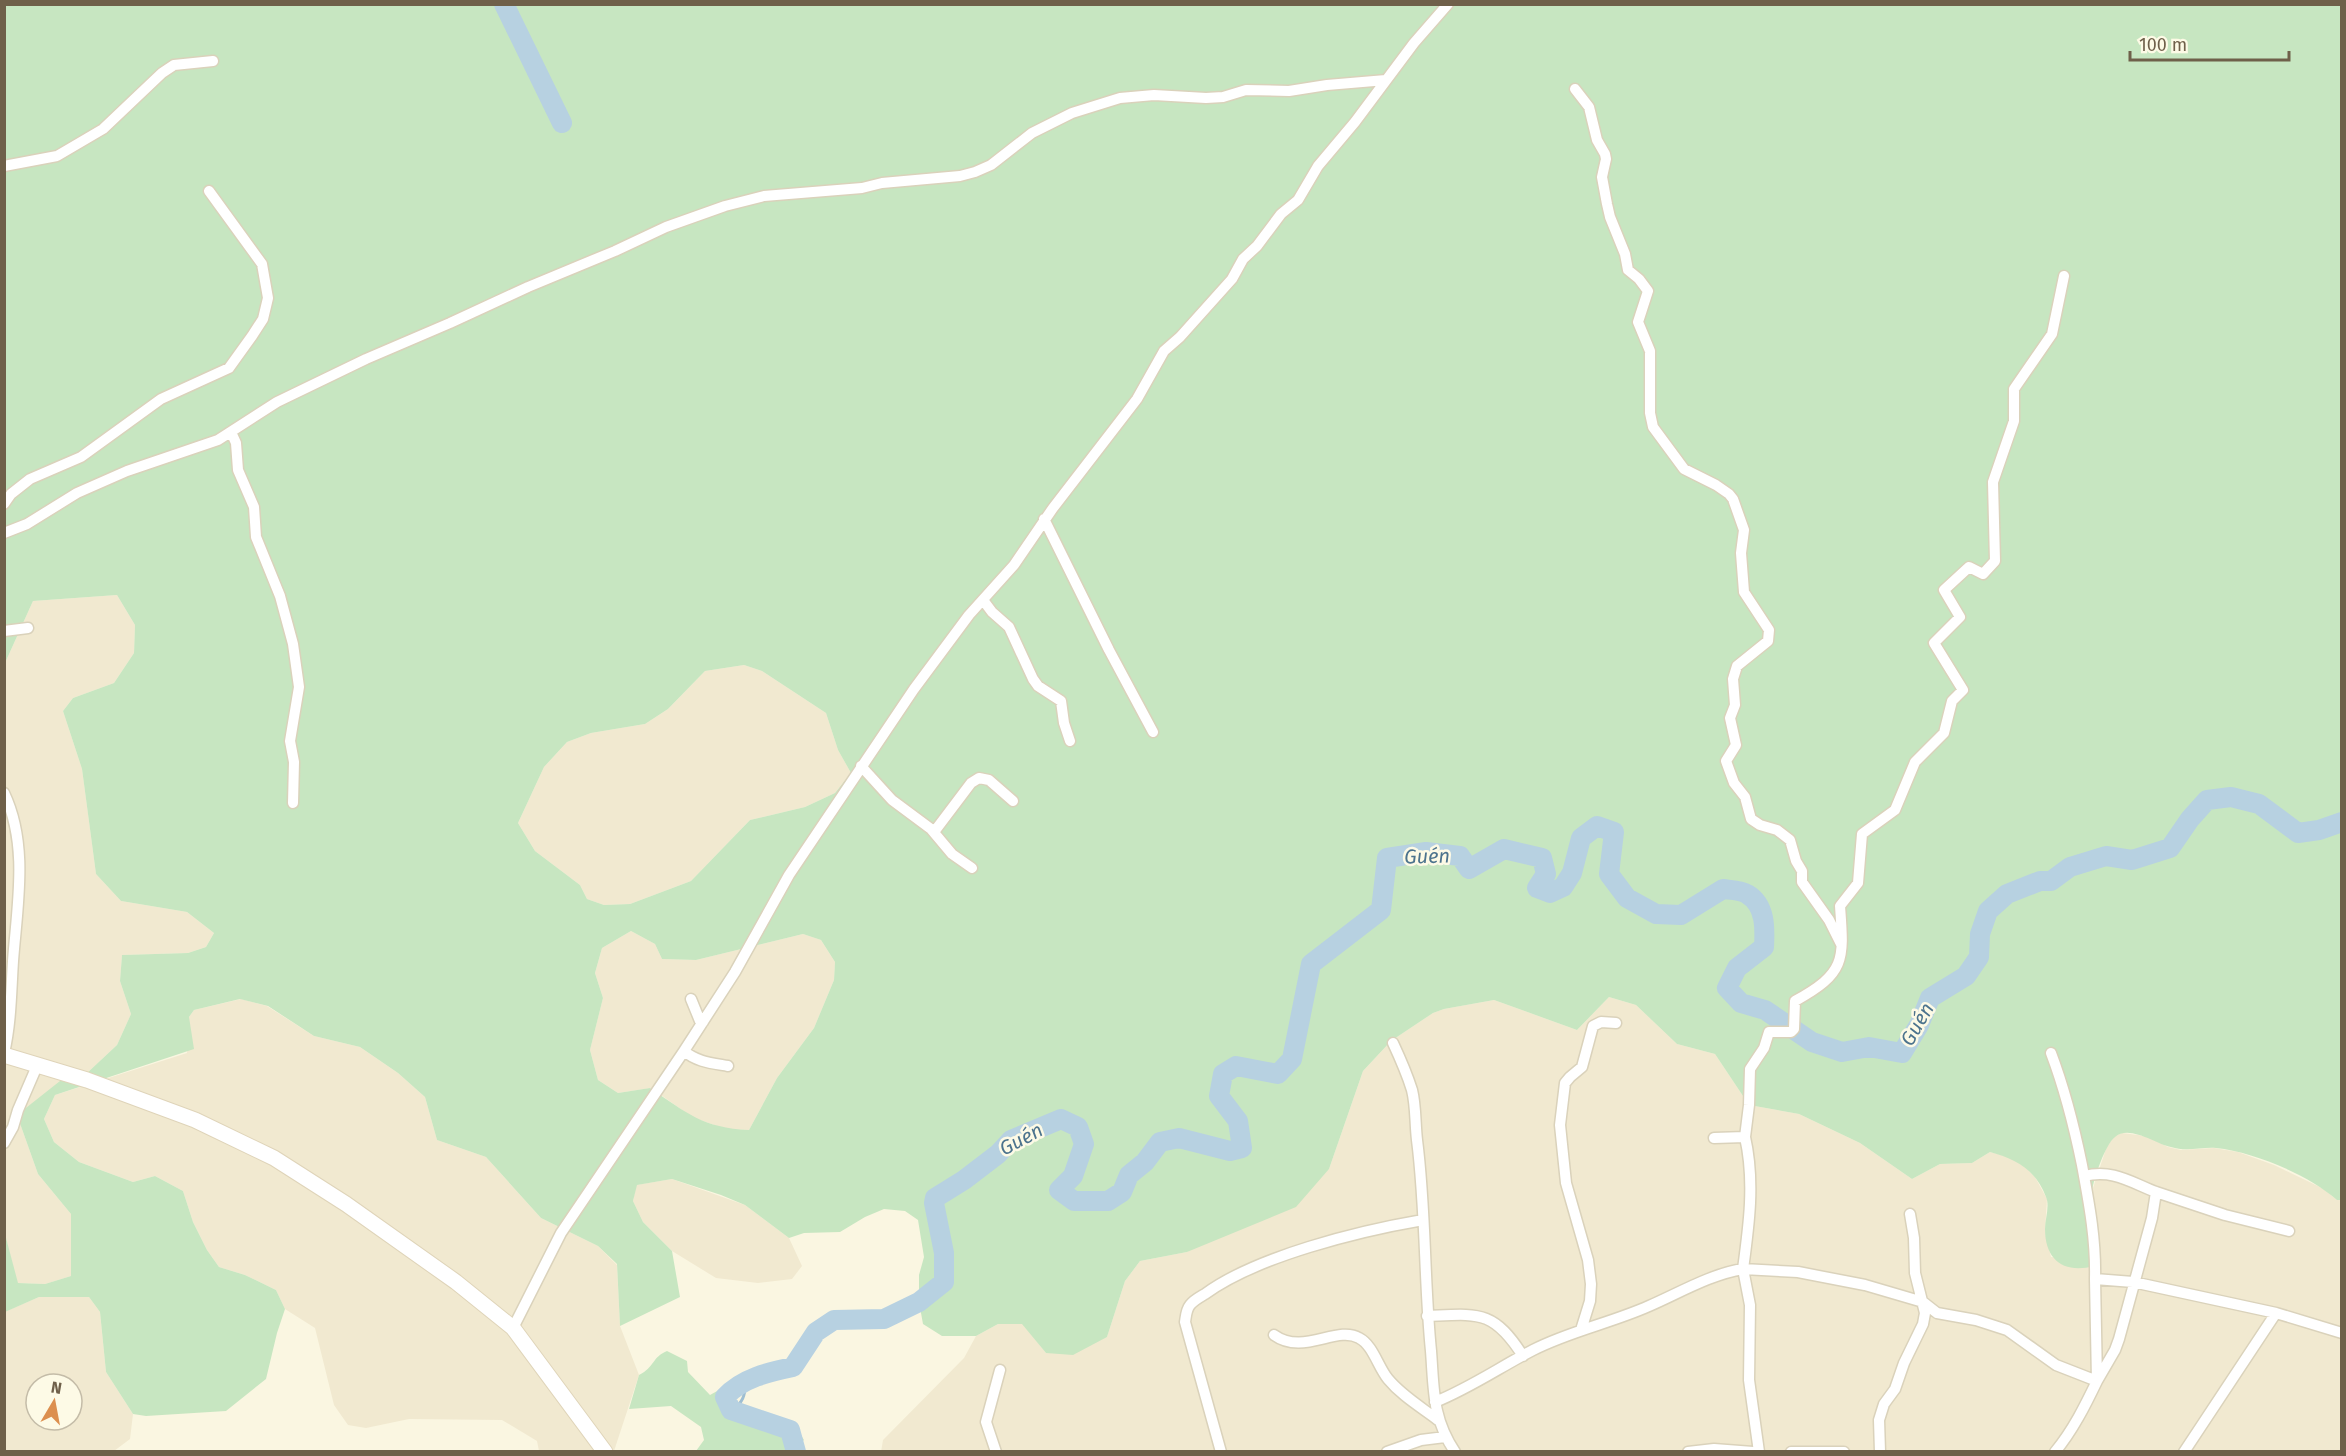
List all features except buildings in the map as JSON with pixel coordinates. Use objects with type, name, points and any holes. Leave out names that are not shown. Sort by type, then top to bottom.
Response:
[{"type":"main road","points":[[4,1054],[87,1080],[195,1120],[274,1158],[346,1204],[513,1328],[605,1452]]},
{"type":"street","points":[[513,1328],[561,1233],[735,972],[789,875],[861,766],[947,644],[1014,565],[1044,519],[1137,399],[1164,351],[1232,279],[1243,259],[1257,246],[1281,214],[1298,200],[1318,166],[1355,122],[1414,43],[1448,4]]},
{"type":"street","points":[[4,166],[57,156],[102,129],[162,73],[174,65],[213,61]]},
{"type":"street","points":[[4,532],[27,524],[77,493],[127,471],[209,444],[277,402],[366,358],[528,287],[615,252],[666,227],[725,206],[764,196],[862,188],[882,183],[960,176],[975,172],[991,165],[1032,133],[1072,113],[1120,98],[1154,95],[1223,97],[1246,90],[1289,91],[1386,80]]},
{"type":"street","points":[[1575,89],[1589,107],[1597,140],[1605,154],[1602,177],[1607,204],[1625,254],[1628,270],[1640,279],[1648,291],[1638,322],[1650,351],[1650,412],[1653,427],[1684,469],[1716,485],[1733,499],[1744,530],[1741,553],[1744,592],[1769,630],[1768,641],[1737,666],[1733,679],[1734,705],[1730,724],[1736,745],[1726,761],[1734,783],[1745,797],[1751,819],[1760,825],[1777,830],[1790,840],[1796,861],[1802,871],[1802,882],[1829,920],[1843,949]]},
{"type":"street","points":[[4,504],[11,494],[30,479],[81,457],[161,399],[229,368],[252,336],[263,319],[268,298],[262,264],[209,191]]},
{"type":"street","points":[[1760,1452],[1749,1380],[1750,1305],[1743,1269],[1750,1211],[1750,1175],[1745,1137],[1750,1069],[1764,1048],[1769,1032],[1791,1032],[1794,1029],[1795,1001],[1822,984],[1833,973],[1843,949],[1840,906],[1858,883],[1862,834],[1895,810],[1915,762],[1944,733],[1952,701],[1963,690],[1934,643],[1960,617],[1944,590],[1969,567],[1983,574],[1995,561],[1993,482],[2014,421],[2014,389],[2052,334],[2064,276]]},
{"type":"street","points":[[231,432],[236,443],[238,470],[254,507],[256,537],[280,597],[292,644],[299,687],[290,741],[294,762],[293,803]]},
{"type":"street","points":[[1044,519],[1109,650],[1153,732]]},
{"type":"street","points":[[983,600],[992,612],[1009,627],[1038,686],[1061,701],[1064,723],[1070,741]]},
{"type":"street","points":[[4,631],[28,628]]},
{"type":"street","points":[[861,766],[892,801],[934,832],[952,854],[972,868]]},
{"type":"street","points":[[934,832],[966,789],[979,778],[989,780],[1013,801]]},
{"type":"street","points":[[4,793],[12,814],[20,880],[10,1024],[4,1054]]},
{"type":"street","points":[[691,999],[700,1021],[703,1022]]},
{"type":"street","points":[[1581,1330],[1590,1301],[1591,1284],[1588,1260],[1566,1183],[1560,1125],[1565,1083],[1582,1068],[1593,1026],[1601,1022],[1616,1023]]},
{"type":"street","points":[[1393,1043],[1409,1081],[1414,1103],[1422,1180],[1427,1316],[1435,1402],[1438,1420],[1455,1452]]},
{"type":"street","points":[[684,1051],[692,1058],[706,1063],[728,1066]]},
{"type":"street","points":[[2051,1053],[2071,1110],[2094,1237],[2097,1381]]},
{"type":"street","points":[[4,1143],[13,1127],[37,1066]]},
{"type":"street","points":[[1714,1138],[1745,1137]]},
{"type":"street","points":[[2084,1176],[2100,1172],[2111,1173],[2156,1192],[2225,1215],[2289,1231]]},
{"type":"street","points":[[2055,1452],[2082,1412],[2115,1350],[2152,1218],[2156,1192]]},
{"type":"street","points":[[1880,1452],[1879,1420],[1884,1404],[1894,1389],[1923,1324],[1925,1313],[1915,1273],[1914,1238],[1910,1214]]},
{"type":"street","points":[[1221,1452],[1185,1322],[1186,1312],[1191,1304],[1234,1276],[1275,1259],[1375,1230],[1423,1220]]},
{"type":"street","points":[[1435,1402],[1459,1392],[1523,1356],[1581,1330],[1627,1316],[1720,1275],[1743,1269],[1808,1273],[1864,1285],[1923,1302],[1936,1313],[1976,1320],[2007,1330],[2056,1365],[2097,1381]]},
{"type":"street","points":[[2095,1279],[2133,1282],[2276,1313],[2342,1334]]},
{"type":"street","points":[[2184,1452],[2276,1313]]},
{"type":"street","points":[[1427,1316],[1475,1315],[1494,1320],[1511,1336],[1523,1356]]},
{"type":"street","points":[[1274,1335],[1288,1342],[1316,1341],[1341,1335],[1358,1337],[1367,1344],[1388,1378],[1402,1394],[1438,1420]]},
{"type":"street","points":[[996,1452],[986,1422],[1000,1370]]},
{"type":"street","points":[[1387,1452],[1421,1440],[1445,1437]]},
{"type":"street","points":[[1688,1452],[1714,1449],[1753,1452]]},
{"type":"street","points":[[1791,1452],[1844,1452]]},
{"type":"shaded area","points":[[117,595],[135,625],[134,653],[114,683],[73,698],[63,711],[82,769],[96,874],[121,901],[187,912],[214,933],[206,947],[188,953],[122,955],[120,981],[131,1014],[117,1045],[86,1074],[17,1115],[38,1174],[71,1214],[71,1276],[45,1284],[17,1283],[5,1234],[5,663],[33,601]]},
{"type":"shaded area","points":[[744,665],[762,671],[826,713],[838,750],[851,773],[835,793],[805,807],[750,820],[691,881],[630,904],[604,905],[587,899],[580,885],[535,851],[518,823],[544,767],[567,742],[591,733],[645,724],[668,709],[705,671]]},
{"type":"shaded area","points":[[631,931],[655,944],[662,959],[696,960],[803,934],[821,940],[835,962],[834,980],[814,1028],[777,1078],[749,1130],[725,1129],[692,1117],[651,1088],[618,1093],[598,1080],[590,1050],[603,998],[595,973],[602,948]]},
{"type":"shaded area","points":[[1609,997],[1636,1005],[1677,1044],[1715,1054],[1749,1105],[1799,1114],[1860,1143],[1912,1179],[1940,1164],[1972,1163],[1990,1152],[2010,1157],[2021,1163],[2035,1177],[2047,1199],[2045,1232],[2051,1257],[2095,1260],[2092,1191],[2107,1146],[2115,1136],[2122,1133],[2146,1136],[2168,1147],[2181,1150],[2214,1148],[2238,1152],[2274,1165],[2324,1189],[2337,1200],[2341,1200],[2341,1451],[881,1452],[883,1440],[964,1358],[976,1336],[998,1324],[1023,1324],[1046,1353],[1107,1337],[1125,1281],[1140,1261],[1187,1252],[1329,1169],[1363,1071],[1391,1041],[1433,1013],[1494,1000],[1577,1030]]},
{"type":"shaded area","points":[[241,999],[267,1006],[314,1036],[360,1047],[398,1073],[425,1097],[437,1140],[486,1157],[541,1218],[598,1246],[617,1265],[620,1326],[639,1375],[614,1451],[539,1451],[537,1441],[502,1420],[409,1419],[366,1428],[348,1425],[334,1405],[315,1328],[285,1309],[276,1290],[245,1275],[219,1267],[207,1250],[193,1222],[183,1191],[155,1176],[133,1182],[79,1162],[54,1142],[44,1119],[55,1095],[187,1053],[189,1017],[194,1010]]},
{"type":"shaded area","points":[[672,1179],[745,1205],[789,1238],[802,1266],[792,1279],[758,1283],[716,1278],[672,1251],[643,1222],[633,1201],[636,1185]]},
{"type":"shaded area","points":[[39,1297],[89,1297],[100,1312],[106,1372],[133,1414],[130,1439],[114,1451],[5,1451],[4,1312]]},
{"type":"green space","points":[[5,5],[2341,5],[2341,1200],[2337,1200],[2312,1182],[2280,1166],[2247,1154],[2216,1148],[2177,1148],[2135,1134],[2121,1134],[2115,1137],[2107,1147],[2093,1185],[2091,1208],[2094,1266],[2074,1268],[2065,1266],[2058,1262],[2048,1249],[2045,1229],[2048,1204],[2042,1188],[2031,1173],[2017,1162],[1990,1152],[1972,1163],[1940,1164],[1912,1179],[1860,1143],[1799,1114],[1749,1105],[1715,1054],[1677,1044],[1636,1005],[1609,997],[1577,1030],[1494,1000],[1433,1013],[1391,1041],[1363,1071],[1329,1169],[1296,1207],[1187,1252],[1140,1261],[1125,1281],[1107,1337],[1073,1355],[1046,1353],[1022,1324],[998,1324],[976,1336],[942,1336],[923,1324],[919,1302],[919,1275],[924,1257],[918,1220],[905,1211],[884,1209],[840,1232],[804,1233],[789,1238],[745,1205],[672,1179],[637,1185],[633,1201],[643,1222],[672,1251],[680,1297],[620,1326],[617,1264],[598,1246],[541,1218],[486,1157],[437,1140],[425,1097],[398,1073],[360,1047],[314,1036],[268,1006],[240,999],[194,1010],[189,1017],[194,1049],[55,1095],[44,1119],[54,1142],[79,1162],[133,1182],[155,1176],[183,1191],[193,1222],[207,1250],[219,1267],[245,1275],[276,1290],[285,1309],[266,1379],[226,1411],[146,1416],[133,1414],[106,1372],[100,1312],[89,1297],[39,1297],[5,1312],[5,1234],[18,1283],[45,1284],[71,1276],[71,1214],[38,1174],[17,1115],[60,1081],[86,1074],[117,1045],[131,1014],[120,981],[122,955],[188,953],[206,947],[214,933],[187,912],[121,901],[96,874],[82,769],[63,711],[73,698],[114,683],[134,653],[135,625],[117,595],[33,601],[5,663]],"holes":[[[744,665],[762,671],[826,713],[838,750],[851,773],[835,793],[805,807],[750,820],[691,881],[630,904],[604,905],[587,899],[580,885],[535,851],[518,823],[544,767],[567,742],[591,733],[645,724],[668,709],[705,671]],[[631,931],[655,944],[662,959],[696,960],[803,934],[821,940],[835,962],[834,980],[814,1028],[777,1078],[749,1130],[719,1126],[696,1118],[650,1088],[618,1093],[598,1080],[590,1050],[603,998],[595,973],[602,948]]]},
{"type":"green space","points":[[667,1351],[687,1361],[688,1372],[710,1395],[719,1390],[744,1408],[795,1426],[804,1440],[790,1451],[696,1451],[704,1440],[701,1427],[671,1406],[629,1409],[639,1375]]},
{"type":"waterway","points":[[504,4],[562,123]]},
{"type":"waterway","name":"Guén","points":[[796,1452],[790,1430],[731,1410],[725,1397],[748,1380],[793,1367],[816,1332],[834,1320],[884,1319],[919,1302],[944,1282],[944,1253],[935,1198],[964,1180],[998,1154],[1011,1140],[1061,1119],[1078,1127],[1084,1144],[1073,1176],[1059,1190],[1074,1201],[1108,1201],[1122,1192],[1129,1175],[1145,1162],[1160,1142],[1179,1138],[1230,1151],[1242,1148],[1238,1121],[1219,1096],[1223,1074],[1236,1066],[1278,1074],[1292,1059],[1311,964],[1381,910],[1387,858],[1426,852],[1460,856],[1469,869],[1504,849],[1542,858],[1546,874],[1537,888],[1550,893],[1563,887],[1572,873],[1581,838],[1597,826],[1614,832],[1609,874],[1627,898],[1656,914],[1681,915],[1723,889],[1745,893],[1758,904],[1764,925],[1764,947],[1737,968],[1727,988],[1741,1003],[1765,1010],[1812,1042],[1842,1052],[1869,1047],[1902,1053],[1919,1025],[1930,998],[1966,976],[1979,957],[1980,934],[1988,911],[2007,894],[2040,881],[2051,881],[2070,867],[2106,856],[2132,860],[2170,848],[2190,819],[2207,800],[2231,797],[2259,804],[2298,833],[2319,830],[2342,822]]},
{"type":"waterway","points":[[731,1410],[743,1399],[746,1382]]}]
